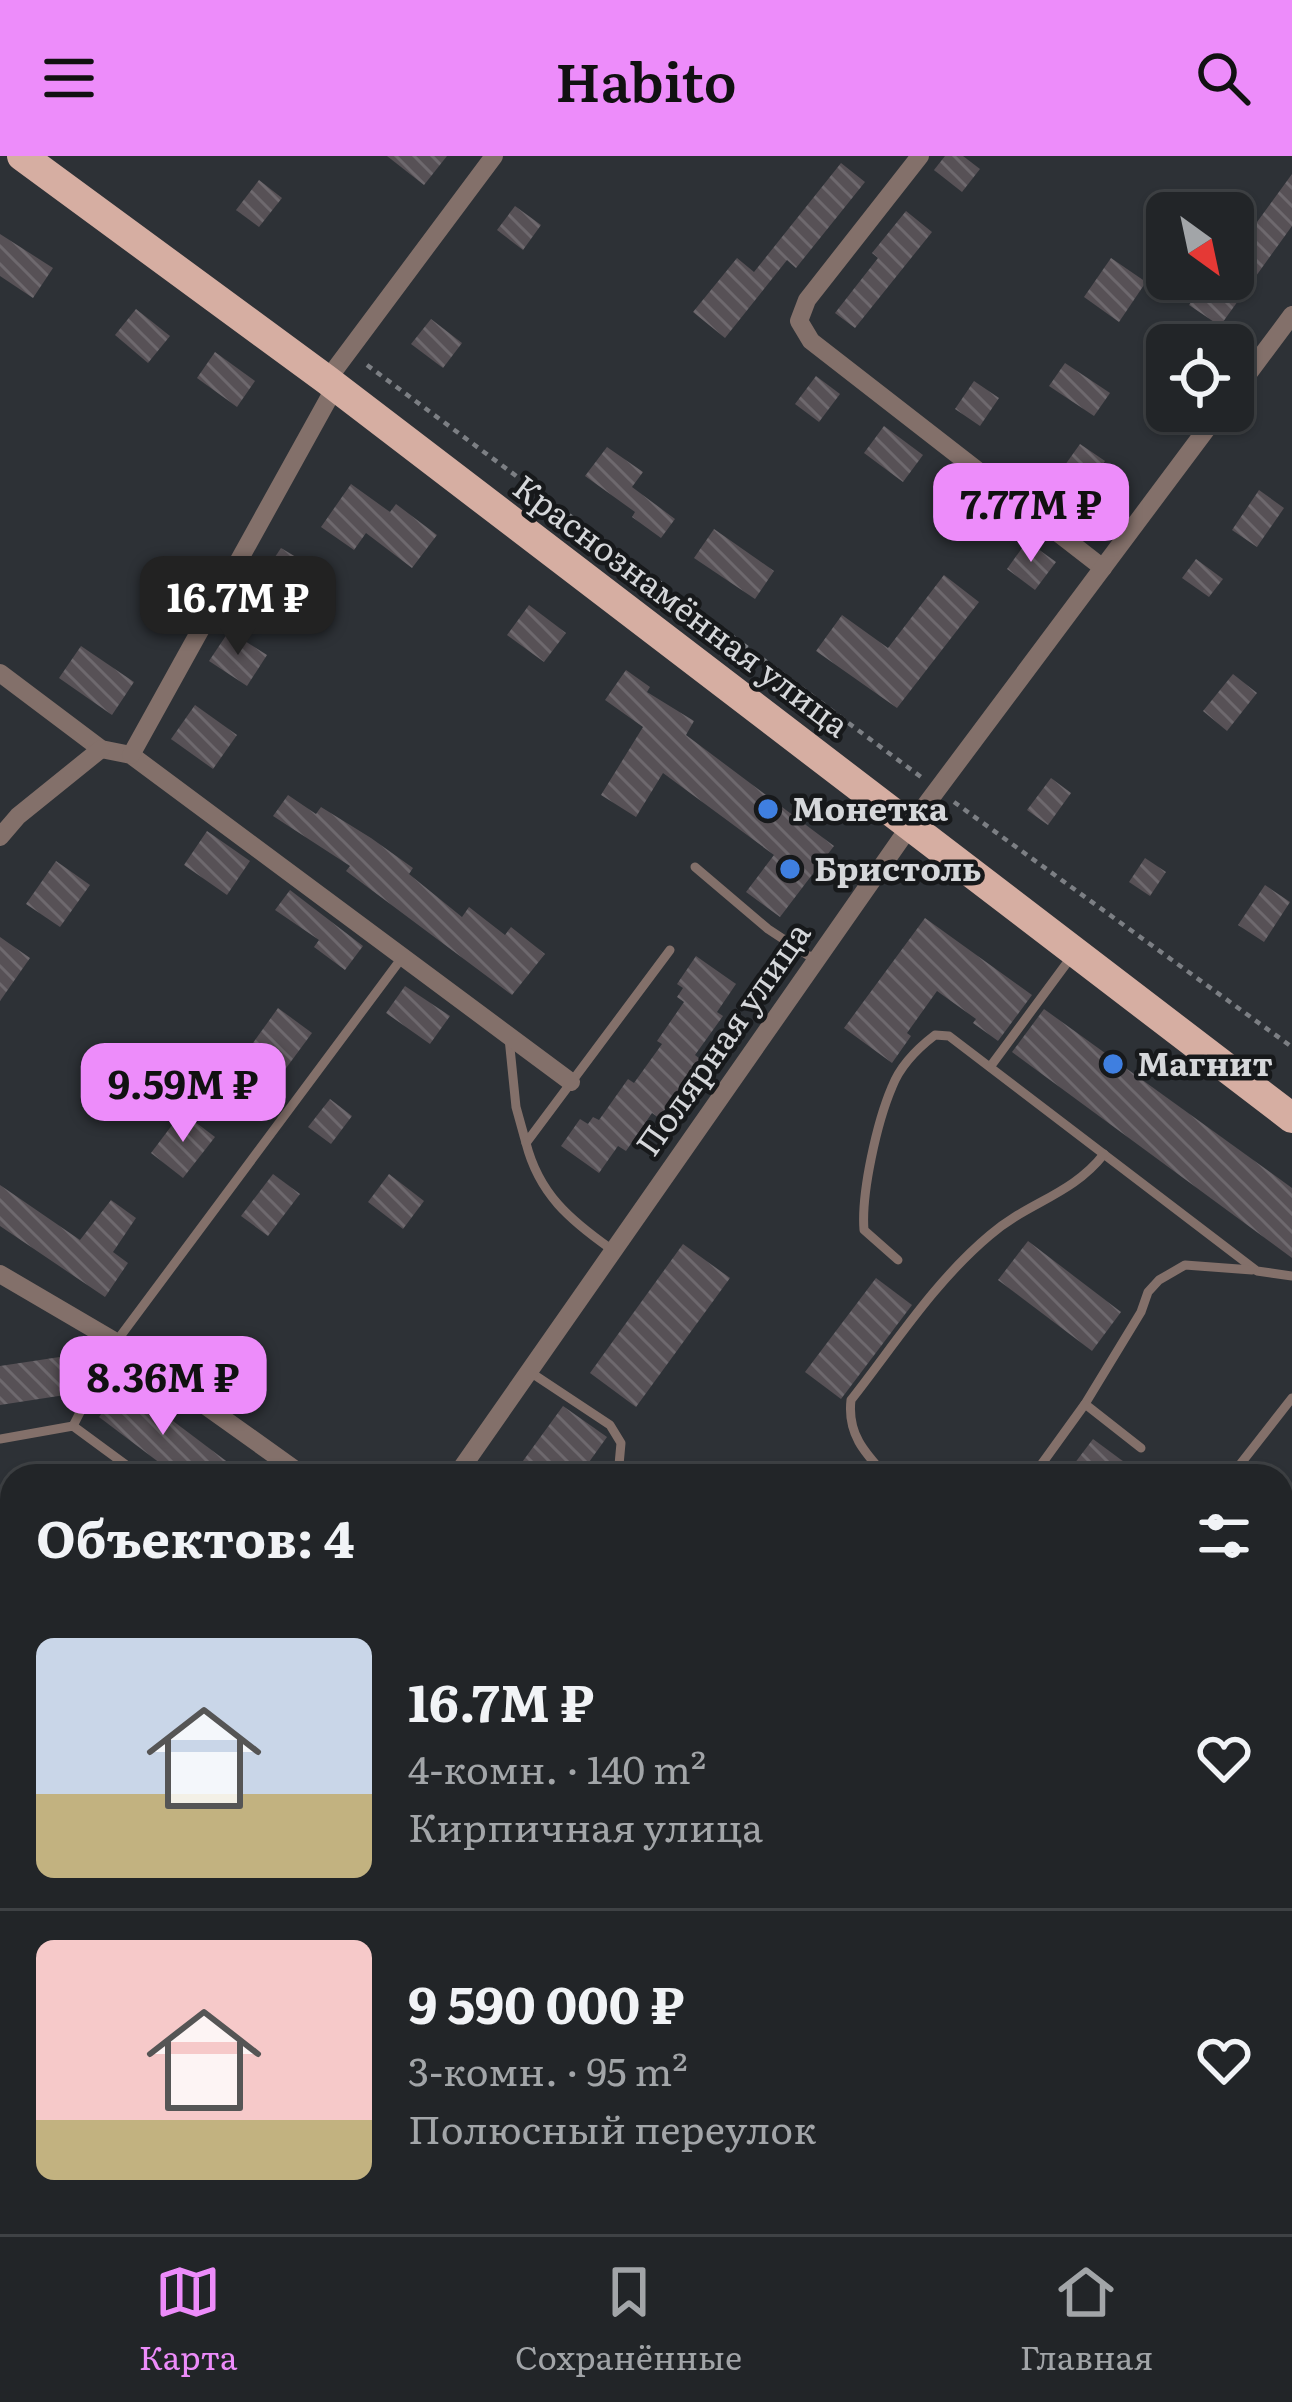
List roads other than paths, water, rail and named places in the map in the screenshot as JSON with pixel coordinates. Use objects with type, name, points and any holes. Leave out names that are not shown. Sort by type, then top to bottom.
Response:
[{"type":"main road","name":"Краснознамённая улица","points":[[22,156],[331,383],[1292,1118]]},
{"type":"street","points":[[131,755],[348,350],[494,156]]},
{"type":"street","points":[[920,156],[807,300],[799,321],[811,341],[1103,568]]},
{"type":"street","points":[[1254,366],[1292,315]]},
{"type":"street","name":"Полярная улица","points":[[465,1464],[910,826],[1204,432]]},
{"type":"street","points":[[0,673],[101,749],[131,755],[571,1082]]},
{"type":"street","points":[[0,837],[18,816],[101,749]]},
{"type":"street","points":[[0,1274],[116,1342],[287,1464]]},
{"type":"lane","points":[[695,867],[768,929],[815,960]]},
{"type":"lane","points":[[526,1143],[670,950]]},
{"type":"lane","points":[[990,1067],[1075,952]]},
{"type":"lane","points":[[73,1426],[116,1342],[401,959]]},
{"type":"lane","points":[[898,1260],[864,1230],[863,1216],[892,1084],[918,1047],[935,1035],[949,1036],[1257,1271]]},
{"type":"lane","points":[[508,1038],[516,1107],[538,1178],[554,1204],[611,1249]]},
{"type":"lane","points":[[875,1464],[853,1432],[851,1400],[955,1267],[995,1230],[1087,1175],[1104,1154]]},
{"type":"lane","points":[[1042,1464],[1085,1404],[1159,1280],[1185,1265],[1292,1274]]},
{"type":"lane","points":[[530,1372],[610,1425],[620,1443],[619,1464]]},
{"type":"lane","points":[[1241,1464],[1292,1398]]},
{"type":"lane","points":[[1085,1404],[1141,1448]]},
{"type":"lane","points":[[0,1439],[73,1426],[125,1464]]},
{"type":"place","name":"Монетка","points":[[768,809]]},
{"type":"place","name":"Бристоль","points":[[790,869]]},
{"type":"place","name":"Магнит","points":[[1113,1064]]}]
